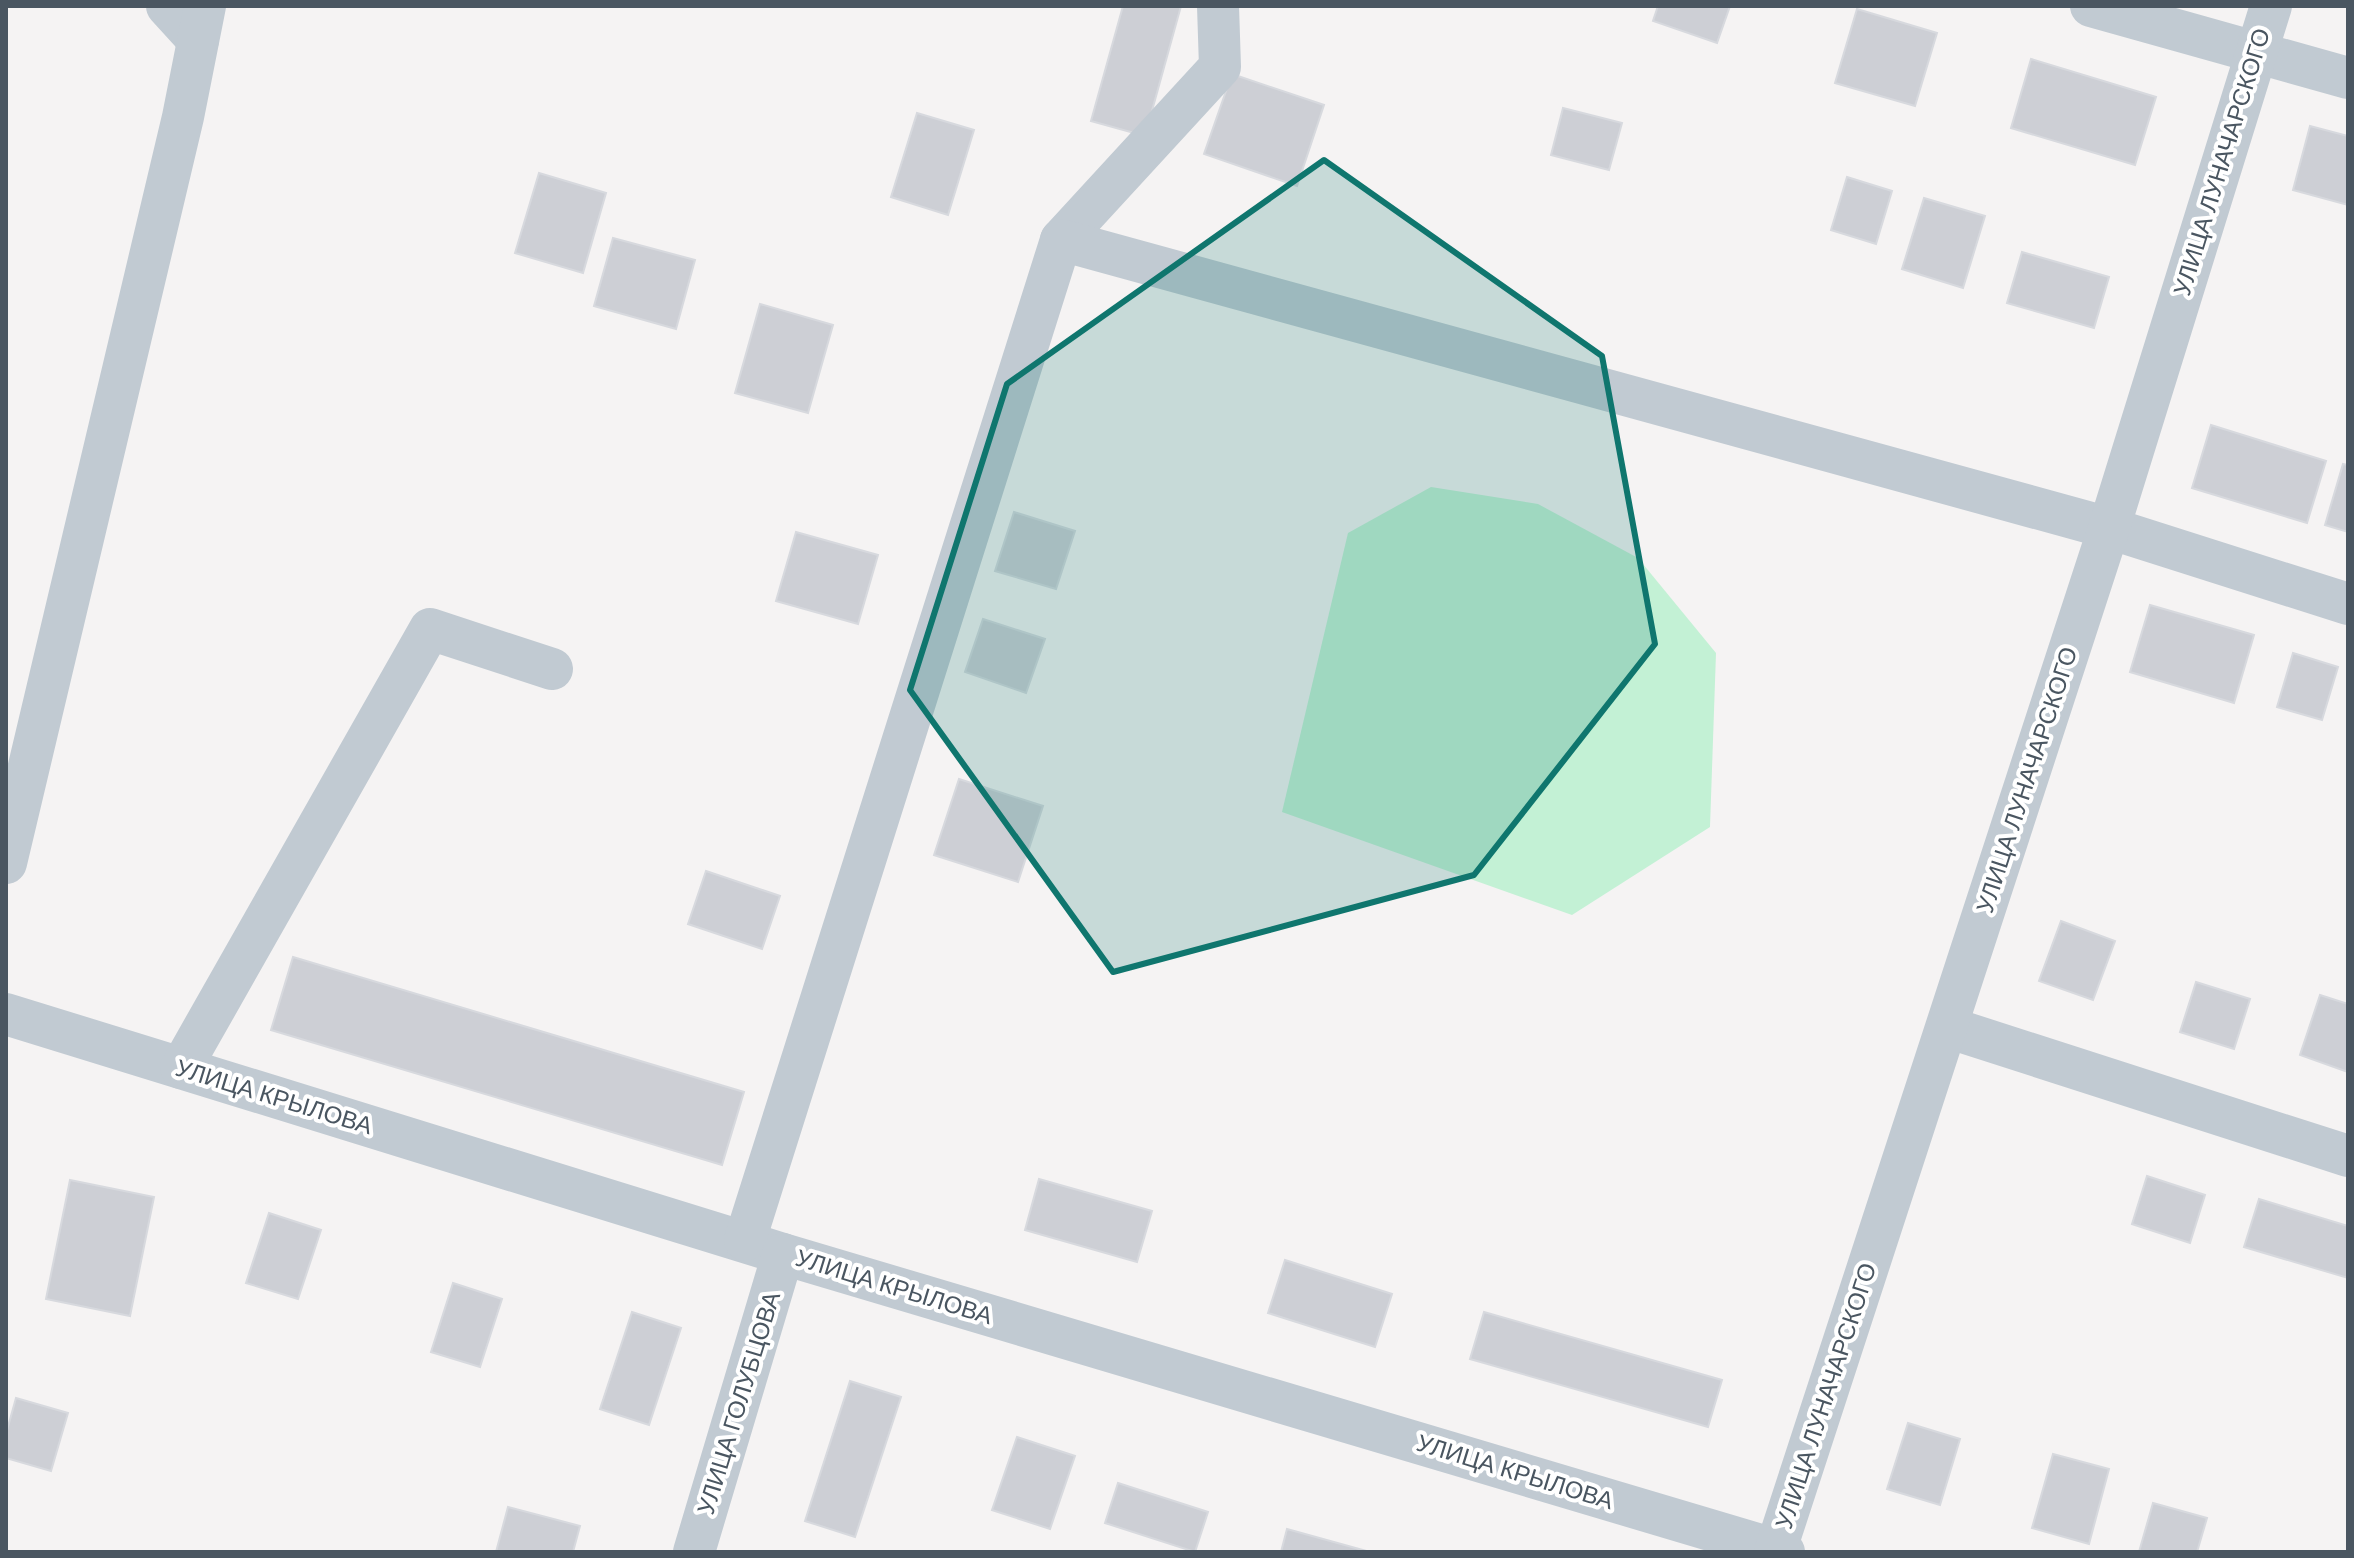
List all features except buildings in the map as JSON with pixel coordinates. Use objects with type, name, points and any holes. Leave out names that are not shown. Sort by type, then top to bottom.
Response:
[{"type":"street","points":[[6,863],[183,117],[201,23],[167,6]]},
{"type":"street","points":[[1218,6],[1220,67],[1061,240],[2109,528],[2348,604]]},
{"type":"street","points":[[2091,6],[2348,78]]},
{"type":"street","name":"УЛИЦА ЛУНАЧАРСКОГО","points":[[1778,1551],[2109,528],[2271,6]]},
{"type":"street","name":"УЛИЦА ГОЛУБЦОВА","points":[[694,1552],[764,1247],[1061,240]]},
{"type":"street","points":[[181,1068],[430,629],[552,669]]},
{"type":"street","name":"УЛИЦА КРЫЛОВА","points":[[6,1014],[764,1247],[1778,1551]]},
{"type":"street","points":[[1947,1027],[2348,1156]]},
{"type":"highlighted area","points":[[1324,160],[1602,356],[1655,644],[1474,875],[1113,972],[910,690],[1007,384]]},
{"type":"green space","points":[[1431,487],[1538,504],[1638,558],[1716,653],[1710,827],[1572,915],[1282,812],[1348,533]]}]
